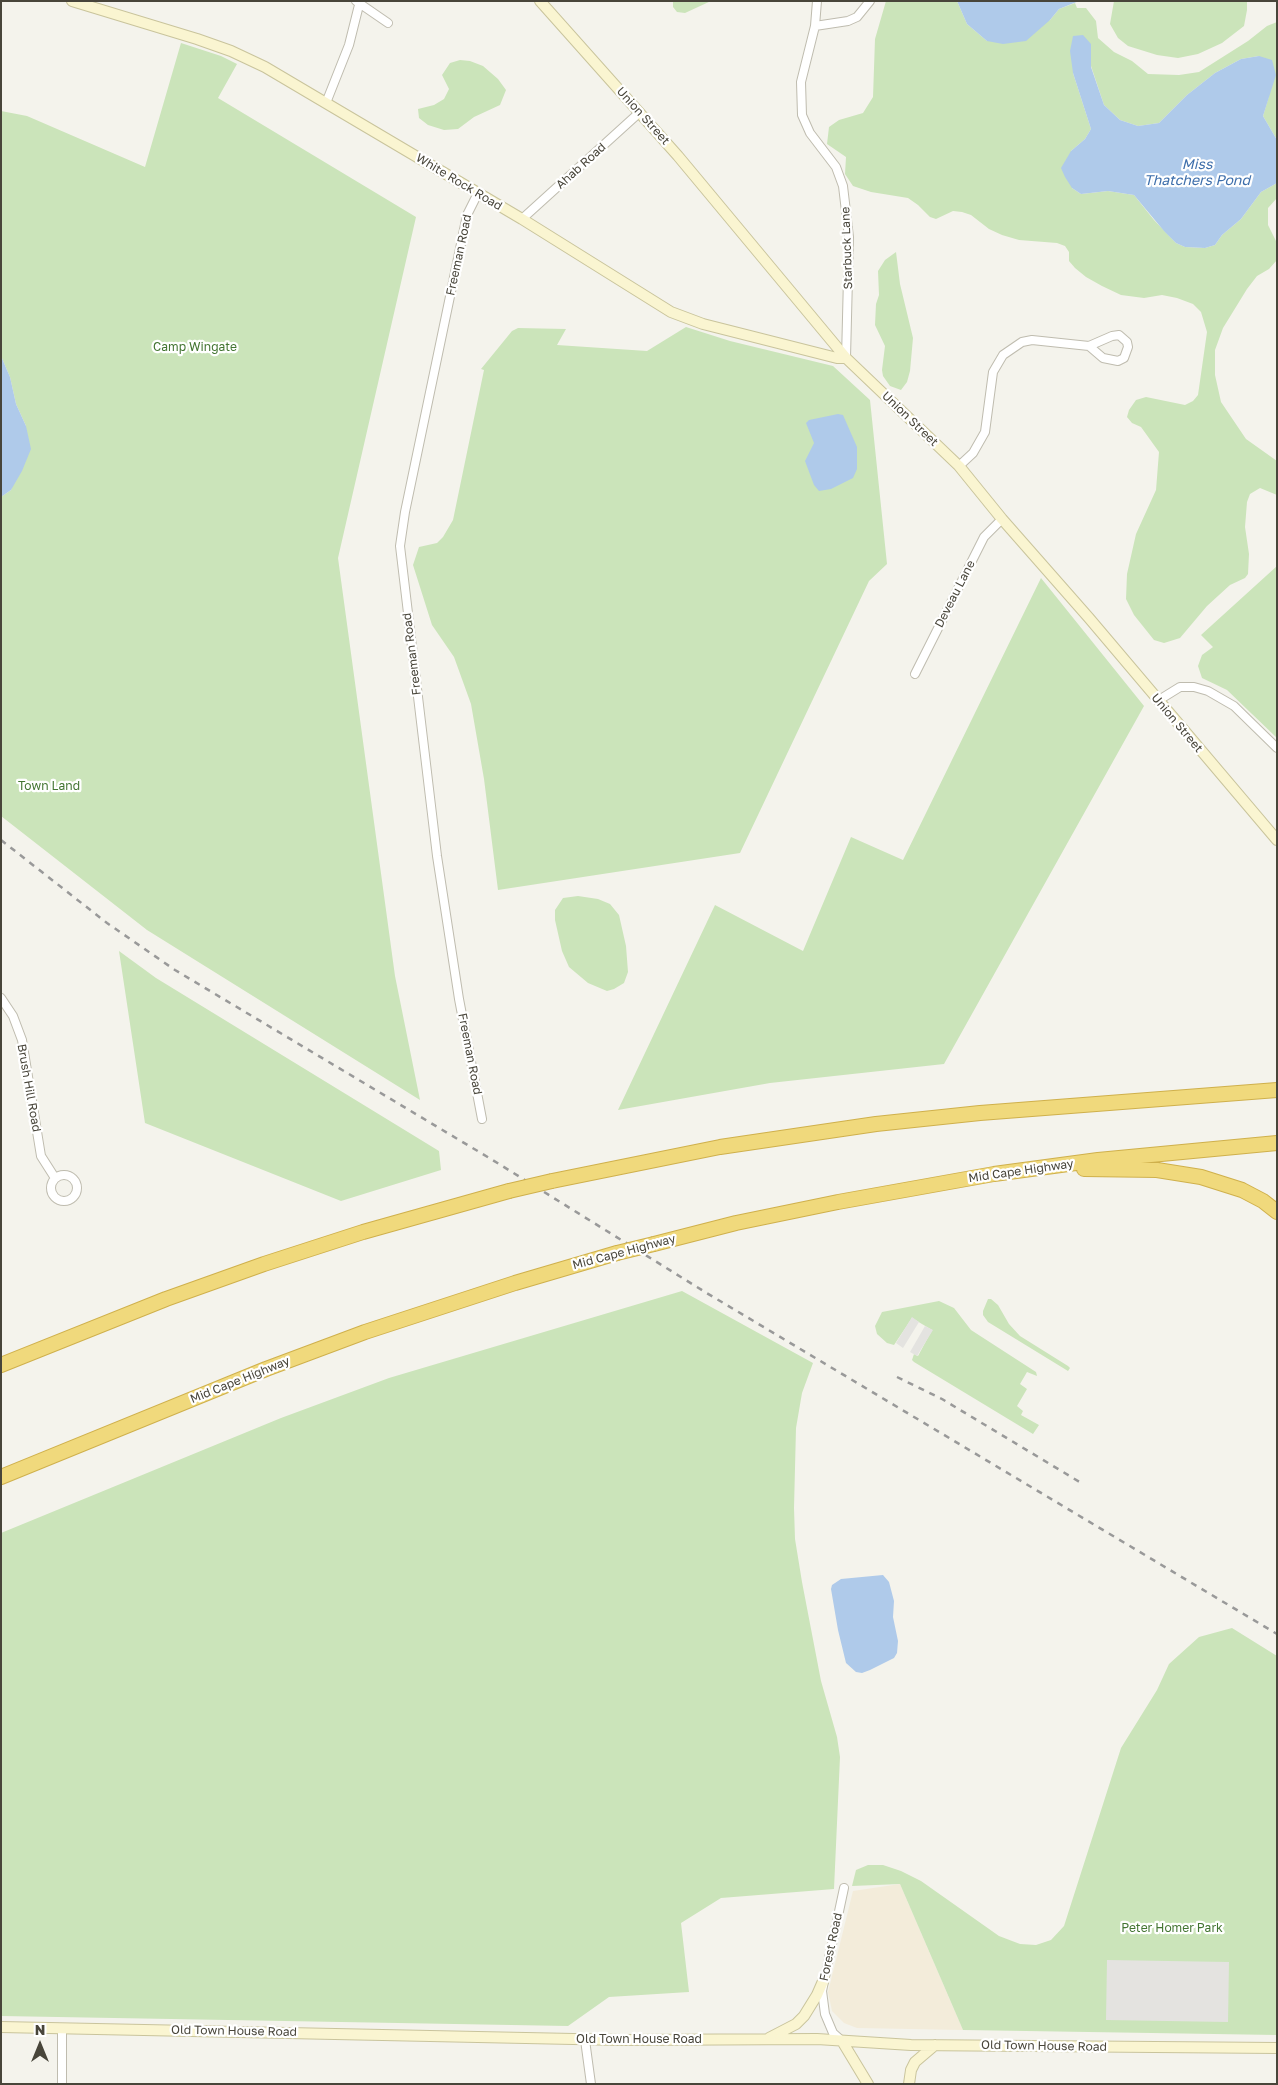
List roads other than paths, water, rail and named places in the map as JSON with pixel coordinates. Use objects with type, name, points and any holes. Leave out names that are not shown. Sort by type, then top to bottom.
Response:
[{"type":"highway","points":[[1,1365],[157,1302],[264,1264],[372,1229],[552,1181],[703,1150],[876,1124],[980,1113],[1277,1090]]},
{"type":"highway","name":"Mid Cape Highway","points":[[1,1477],[266,1369],[365,1332],[515,1283],[654,1244],[838,1202],[1046,1167],[1160,1153],[1277,1143]]},
{"type":"highway","points":[[1046,1167],[1141,1169],[1185,1173],[1216,1180],[1242,1190],[1263,1201],[1277,1212]]},
{"type":"main road","name":"White Rock Road","points":[[72,1],[231,51],[278,74],[522,219],[671,312],[688,319],[837,358],[846,358]]},
{"type":"main road","name":"Union Street","points":[[540,1],[684,163],[846,358],[959,466],[1002,519],[1277,840]]},
{"type":"main road","points":[[767,2039],[796,2024],[804,2016],[824,1979]]},
{"type":"main road","name":"Old Town House Road","points":[[1,2027],[585,2040],[767,2039],[935,2045],[1277,2048]]},
{"type":"main road","name":"Forest Road","points":[[842,2041],[868,2084]]},
{"type":"main road","points":[[909,2084],[911,2070],[915,2062],[935,2045]]},
{"type":"street","name":"Starbuck Lane","points":[[818,1],[815,26],[801,82],[802,115],[810,133],[836,167],[844,186],[849,237],[846,358]]},
{"type":"street","points":[[815,26],[848,21],[857,17],[870,1]]},
{"type":"street","points":[[326,103],[349,45],[358,2],[388,23]]},
{"type":"street","name":"Ahab Road","points":[[522,219],[640,112]]},
{"type":"street","name":"Freeman Road","points":[[478,194],[467,216],[402,526],[400,546],[437,856],[459,999],[482,1118]]},
{"type":"street","points":[[959,466],[973,453],[985,432],[993,372],[1003,355],[1022,342],[1032,340],[1089,346],[1112,336],[1119,336],[1127,342],[1128,347],[1124,358],[1118,361],[1103,358],[1089,346]]},
{"type":"street","name":"Deveau Lane","points":[[915,674],[984,537],[1002,519]]},
{"type":"street","points":[[1159,700],[1180,687],[1194,686],[1208,691],[1234,706],[1277,748]]},
{"type":"street","name":"Brush Hill Road","points":[[1,998],[12,1016],[22,1040],[41,1156],[55,1178]]},
{"type":"street","name":"Forest Road","points":[[842,2041],[834,2033],[825,2014],[822,1991],[844,1888]]},
{"type":"street","points":[[62,2028],[62,2084]]},
{"type":"street","points":[[585,2040],[591,2084]]},
{"type":"water","points":[[957,1],[1079,1],[1059,9],[1050,20],[1026,41],[1003,44],[987,41],[967,24]]},
{"type":"water","name":"Miss Thatchers Pond","points":[[1083,35],[1091,44],[1091,67],[1104,105],[1120,120],[1138,126],[1159,123],[1187,95],[1215,73],[1241,59],[1259,56],[1272,60],[1276,75],[1263,116],[1277,140],[1277,183],[1261,192],[1241,219],[1222,235],[1215,245],[1205,248],[1185,247],[1176,243],[1134,195],[1108,191],[1081,194],[1072,188],[1065,177],[1061,168],[1071,151],[1085,139],[1091,129],[1073,73],[1070,51],[1073,36]]},
{"type":"water","points":[[1,356],[10,377],[16,404],[26,426],[31,449],[22,471],[11,490],[1,497]]},
{"type":"water","points":[[838,414],[843,415],[857,447],[857,469],[853,478],[831,489],[819,491],[814,485],[805,461],[814,443],[806,423],[809,420]]},
{"type":"water","points":[[883,1575],[889,1582],[894,1601],[893,1617],[898,1641],[897,1653],[894,1658],[870,1670],[862,1673],[856,1672],[846,1663],[838,1630],[831,1589],[832,1585],[841,1579]]},
{"type":"railway","points":[[1,840],[107,923],[175,970],[491,1159],[705,1292],[1277,1634]]},
{"type":"railway","points":[[897,1377],[942,1399],[1083,1484]]},
{"type":"park label","name":"Camp Wingate","points":[[195,347]]},
{"type":"park label","name":"Town Land","points":[[49,786]]},
{"type":"park label","name":"Peter Homer Park","points":[[1172,1928]]}]
